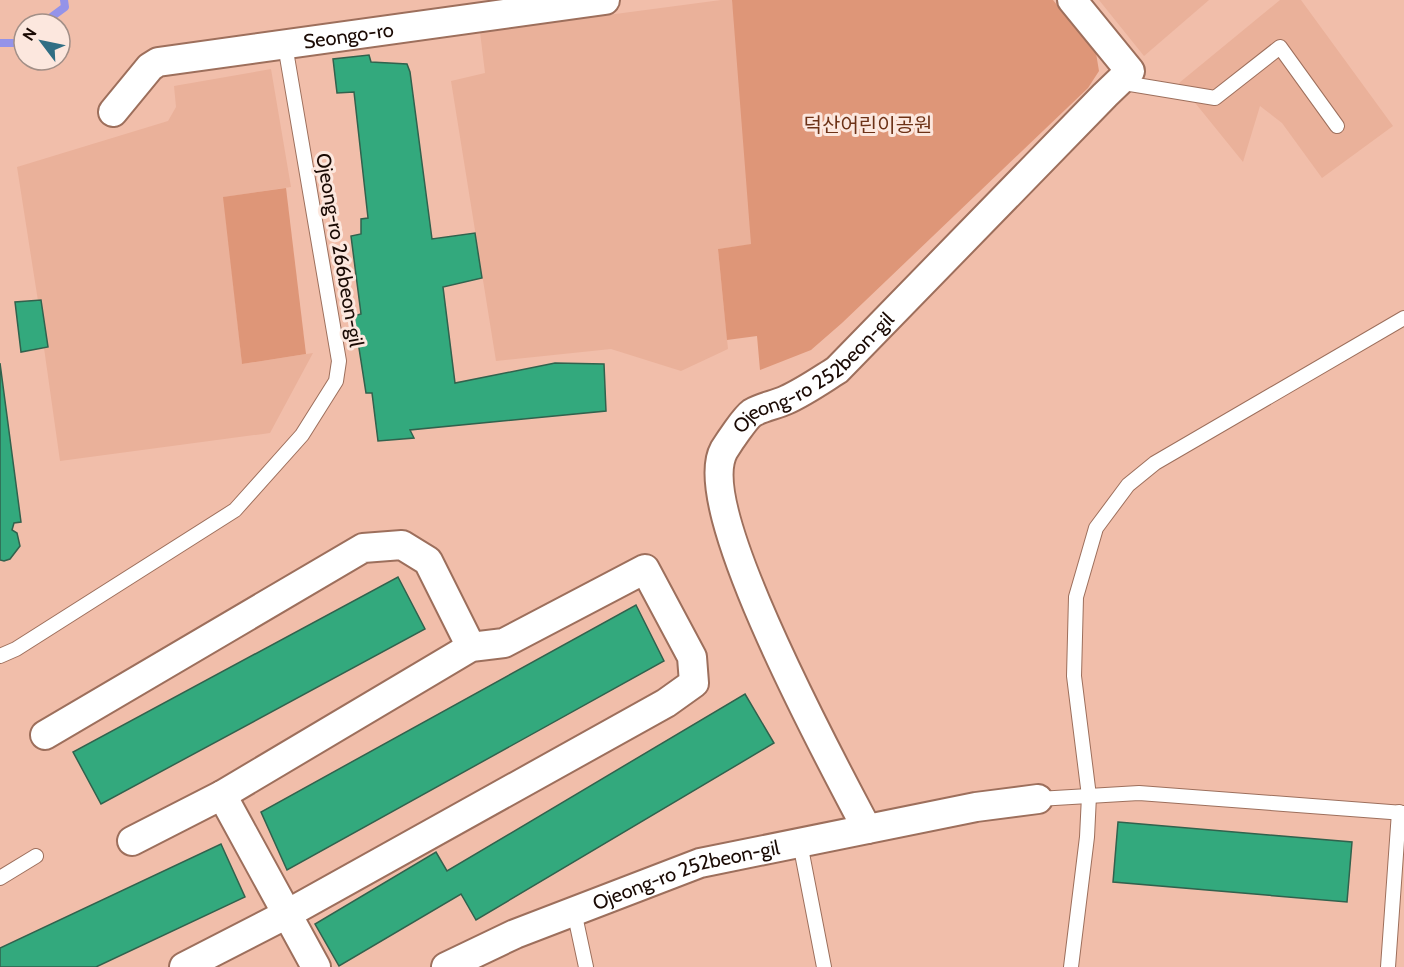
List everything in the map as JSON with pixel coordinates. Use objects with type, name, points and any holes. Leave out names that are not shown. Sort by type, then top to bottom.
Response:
[{"type":"street","name":"Seongo-ro","points":[[113,112],[150,67],[158,63],[605,0]]},
{"type":"street","points":[[1072,0],[1131,71],[1118,82]]},
{"type":"street","name":"Ojeong-ro 252beon-gil","points":[[867,829],[798,698],[754,596],[727,520],[720,479],[723,451],[751,414],[788,399],[837,370],[1118,82]]},
{"type":"street","points":[[45,735],[363,548],[402,545],[428,561],[471,647]]},
{"type":"street","points":[[132,841],[222,795],[471,647],[504,643],[645,569],[692,657],[694,683],[666,703],[287,914],[184,967]]},
{"type":"street","points":[[222,795],[316,967]]},
{"type":"street","name":"Ojeong-ro 252beon-gil","points":[[446,967],[515,934],[700,863],[976,807],[1038,799]]},
{"type":"lane","name":"Ojeong-ro 266beon-gil","points":[[0,656],[16,649],[235,510],[302,435],[336,381],[339,360],[285,45]]},
{"type":"lane","points":[[1118,82],[1215,99],[1280,47],[1337,126]]},
{"type":"lane","points":[[1071,967],[1087,837],[1089,796],[1074,676],[1076,597],[1096,528],[1128,485],[1155,463],[1404,318]]},
{"type":"lane","points":[[1038,799],[1139,793],[1401,812],[1399,870],[1388,967]]},
{"type":"lane","name":"Ojeong-ro 252beon-gil","points":[[800,843],[824,967]]},
{"type":"lane","points":[[0,878],[36,856]]},
{"type":"lane","name":"Ojeong-ro 252beon-gil","points":[[574,911],[586,967]]},
{"type":"shaded area","points":[[732,0],[761,243],[718,249],[728,349],[681,371],[611,349],[496,361],[451,81],[485,73],[480,32]]},
{"type":"shaded area","points":[[1099,0],[1209,0],[1144,56]]},
{"type":"shaded area","points":[[1280,0],[1301,0],[1393,126],[1322,178],[1282,123],[1260,106],[1243,162],[1179,83]]},
{"type":"shaded area","points":[[271,69],[291,187],[224,197],[242,364],[313,353],[270,433],[60,461],[44,348],[48,347],[41,301],[38,301],[17,167],[168,121],[176,107],[174,86]]},
{"type":"green space","name":"덕산어린이공원","points":[[732,0],[1053,0],[1096,53],[1099,71],[1088,88],[842,323],[811,350],[760,370],[757,336],[727,340],[718,249],[751,244]]},
{"type":"green space","points":[[286,188],[306,354],[242,364],[223,197]]},
{"type":"building","points":[[369,55],[371,62],[407,64],[410,72],[432,239],[475,233],[482,278],[443,287],[455,383],[555,363],[604,364],[606,411],[410,430],[414,438],[378,441],[372,393],[366,393],[354,316],[361,314],[351,236],[361,234],[361,219],[368,218],[354,92],[337,93],[333,59]]},
{"type":"building","points":[[41,300],[48,347],[21,352],[15,302]]},
{"type":"building","points":[[0,363],[21,522],[14,523],[12,530],[17,533],[20,546],[10,559],[4,561],[0,560]]},
{"type":"building","points":[[398,577],[425,629],[101,804],[73,752]]},
{"type":"building","points":[[636,605],[664,661],[287,870],[261,812]]},
{"type":"building","points":[[745,694],[774,743],[476,920],[461,894],[339,966],[315,924],[436,852],[447,871]]},
{"type":"building","points":[[1118,822],[1352,842],[1347,902],[1113,882]]},
{"type":"building","points":[[221,844],[245,897],[96,967],[0,967],[0,948]]},
{"type":"waterway","points":[[58,12],[65,7],[64,0]]},
{"type":"waterway","points":[[0,43],[12,43]]}]
